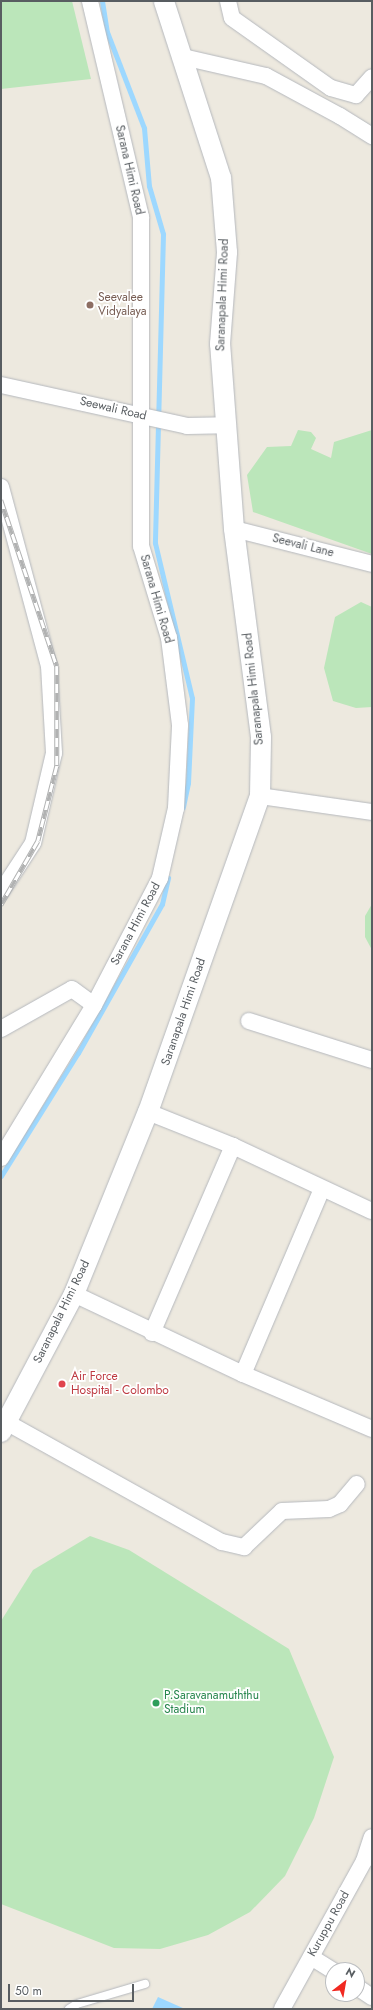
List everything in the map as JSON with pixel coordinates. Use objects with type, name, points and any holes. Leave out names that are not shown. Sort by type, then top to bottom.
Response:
[{"type":"street","name":"Sarana Himi Road","points":[[1,1158],[94,1005],[160,878],[176,808],[180,725],[169,638],[141,546],[145,416],[141,217],[90,1]]},
{"type":"street","name":"Saranapala Himi Road","points":[[4,1427],[74,1294],[148,1112],[260,796],[261,737],[234,529],[220,344],[227,252],[221,178],[164,1]]},
{"type":"street","points":[[228,1],[232,18],[331,88],[356,95],[372,77]]},
{"type":"street","points":[[182,57],[266,76],[340,116],[372,136]]},
{"type":"street","name":"Seewali Road","points":[[1,385],[187,426],[226,425]]},
{"type":"street","points":[[1,487],[49,666],[54,753],[33,843],[1,892]]},
{"type":"street","name":"Seevali Lane","points":[[234,529],[372,564]]},
{"type":"street","points":[[260,796],[372,812]]},
{"type":"street","points":[[1,1029],[72,989],[94,1005]]},
{"type":"street","points":[[249,1021],[372,1060]]},
{"type":"street","points":[[148,1112],[234,1146],[322,1189],[372,1211]]},
{"type":"street","points":[[152,1333],[234,1146]]},
{"type":"street","points":[[243,1374],[322,1189]]},
{"type":"street","points":[[74,1294],[152,1333],[372,1429]]},
{"type":"street","points":[[4,1427],[222,1542],[244,1547],[282,1511],[329,1509],[340,1504],[357,1484]]},
{"type":"street","name":"Kuruppu Road","points":[[282,2009],[364,1861],[372,1837]]},
{"type":"street","points":[[311,1957],[325,1966]]},
{"type":"lane","points":[[69,2009],[77,2004],[145,1984]]},
{"type":"lane","points":[[77,2004],[85,2009]]},
{"type":"green space","points":[[1,1],[72,1],[91,79],[1,89]]},
{"type":"green space","points":[[298,430],[311,432],[316,438],[311,449],[331,458],[334,442],[372,430],[372,554],[253,512],[247,475],[267,447],[291,446]]},
{"type":"green space","points":[[361,602],[372,607],[372,707],[356,708],[333,701],[324,668],[335,617]]},
{"type":"green space","points":[[372,904],[372,950],[365,937],[365,916]]},
{"type":"green space","name":"P.Saravanamuththu Stadium","points":[[90,1536],[129,1550],[289,1649],[334,1757],[314,1818],[285,1876],[250,1912],[208,1935],[160,1949],[114,1948],[1,1904],[1,1621],[33,1570]]},
{"type":"water","points":[[158,1997],[185,2009],[152,2009]]},
{"type":"waterway","points":[[102,1],[107,32],[144,128],[149,186],[163,234],[155,543],[192,698],[188,783],[183,807]]},
{"type":"waterway","points":[[1,1176],[78,1053],[162,904],[168,878]]},
{"type":"railway","points":[[1,500],[57,666],[57,766],[38,841],[1,905]]},
{"type":"place","name":"Seevalee Vidyalaya","points":[[90,305]]},
{"type":"place","name":"Air Force Hospital - Colombo","points":[[62,1384]]},
{"type":"place","name":"P.Saravanamuththu Stadium","points":[[156,1703]]}]
